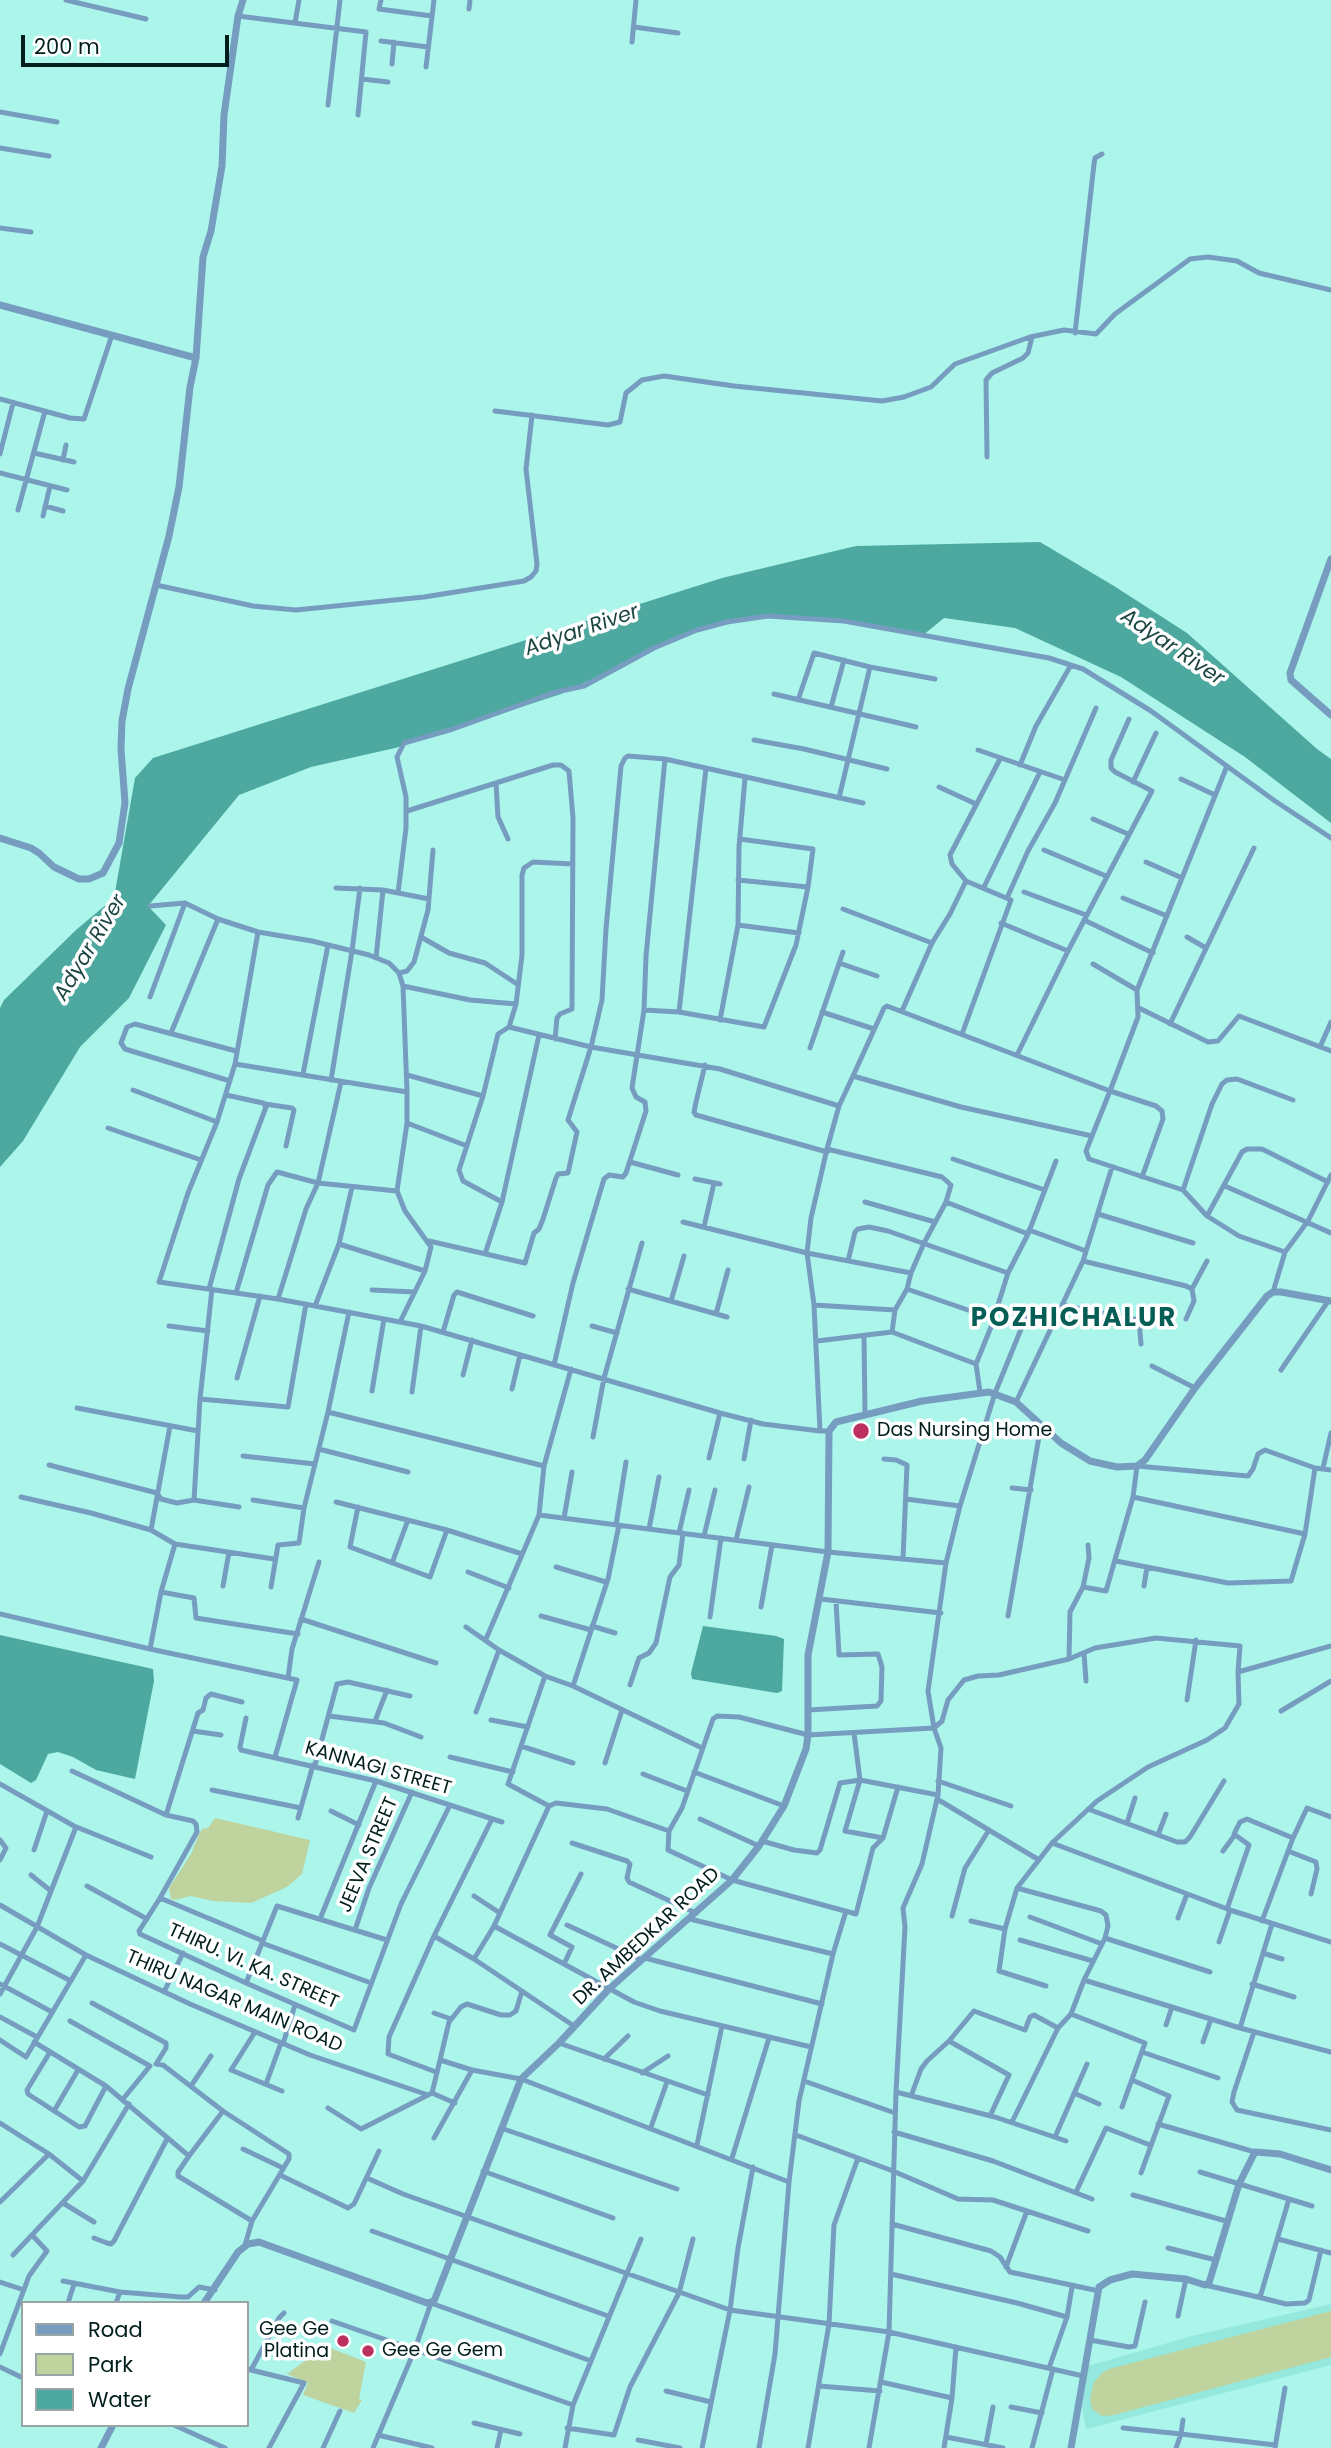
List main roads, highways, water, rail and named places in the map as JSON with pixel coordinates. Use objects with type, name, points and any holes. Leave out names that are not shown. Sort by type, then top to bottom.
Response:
[{"type":"water","name":"Adyar River","points":[[1040,542],[1187,633],[1331,759],[1331,823],[1245,757],[1121,677],[1015,628],[944,618],[922,636],[859,623],[766,615],[688,633],[561,694],[395,748],[311,767],[239,795],[148,906],[166,925],[129,998],[80,1047],[23,1141],[0,1167],[0,1008],[4,1000],[76,930],[114,898],[135,778],[153,758],[722,578],[856,546]]},
{"type":"water","points":[[703,1626],[784,1639],[782,1691],[777,1693],[692,1679],[691,1673]]},
{"type":"water","points":[[0,1635],[153,1669],[154,1681],[135,1779],[96,1770],[58,1752],[48,1754],[36,1780],[31,1783],[0,1764]]},
{"type":"place","name":"Das Nursing Home","points":[[861,1431]]},
{"type":"place","name":"Gee Ge Platina","points":[[343,2341]]},
{"type":"place","name":"Gee Ge Gem","points":[[368,2351]]},
{"type":"district","name":"POZHICHALUR","points":[[1074,1319]]}]
